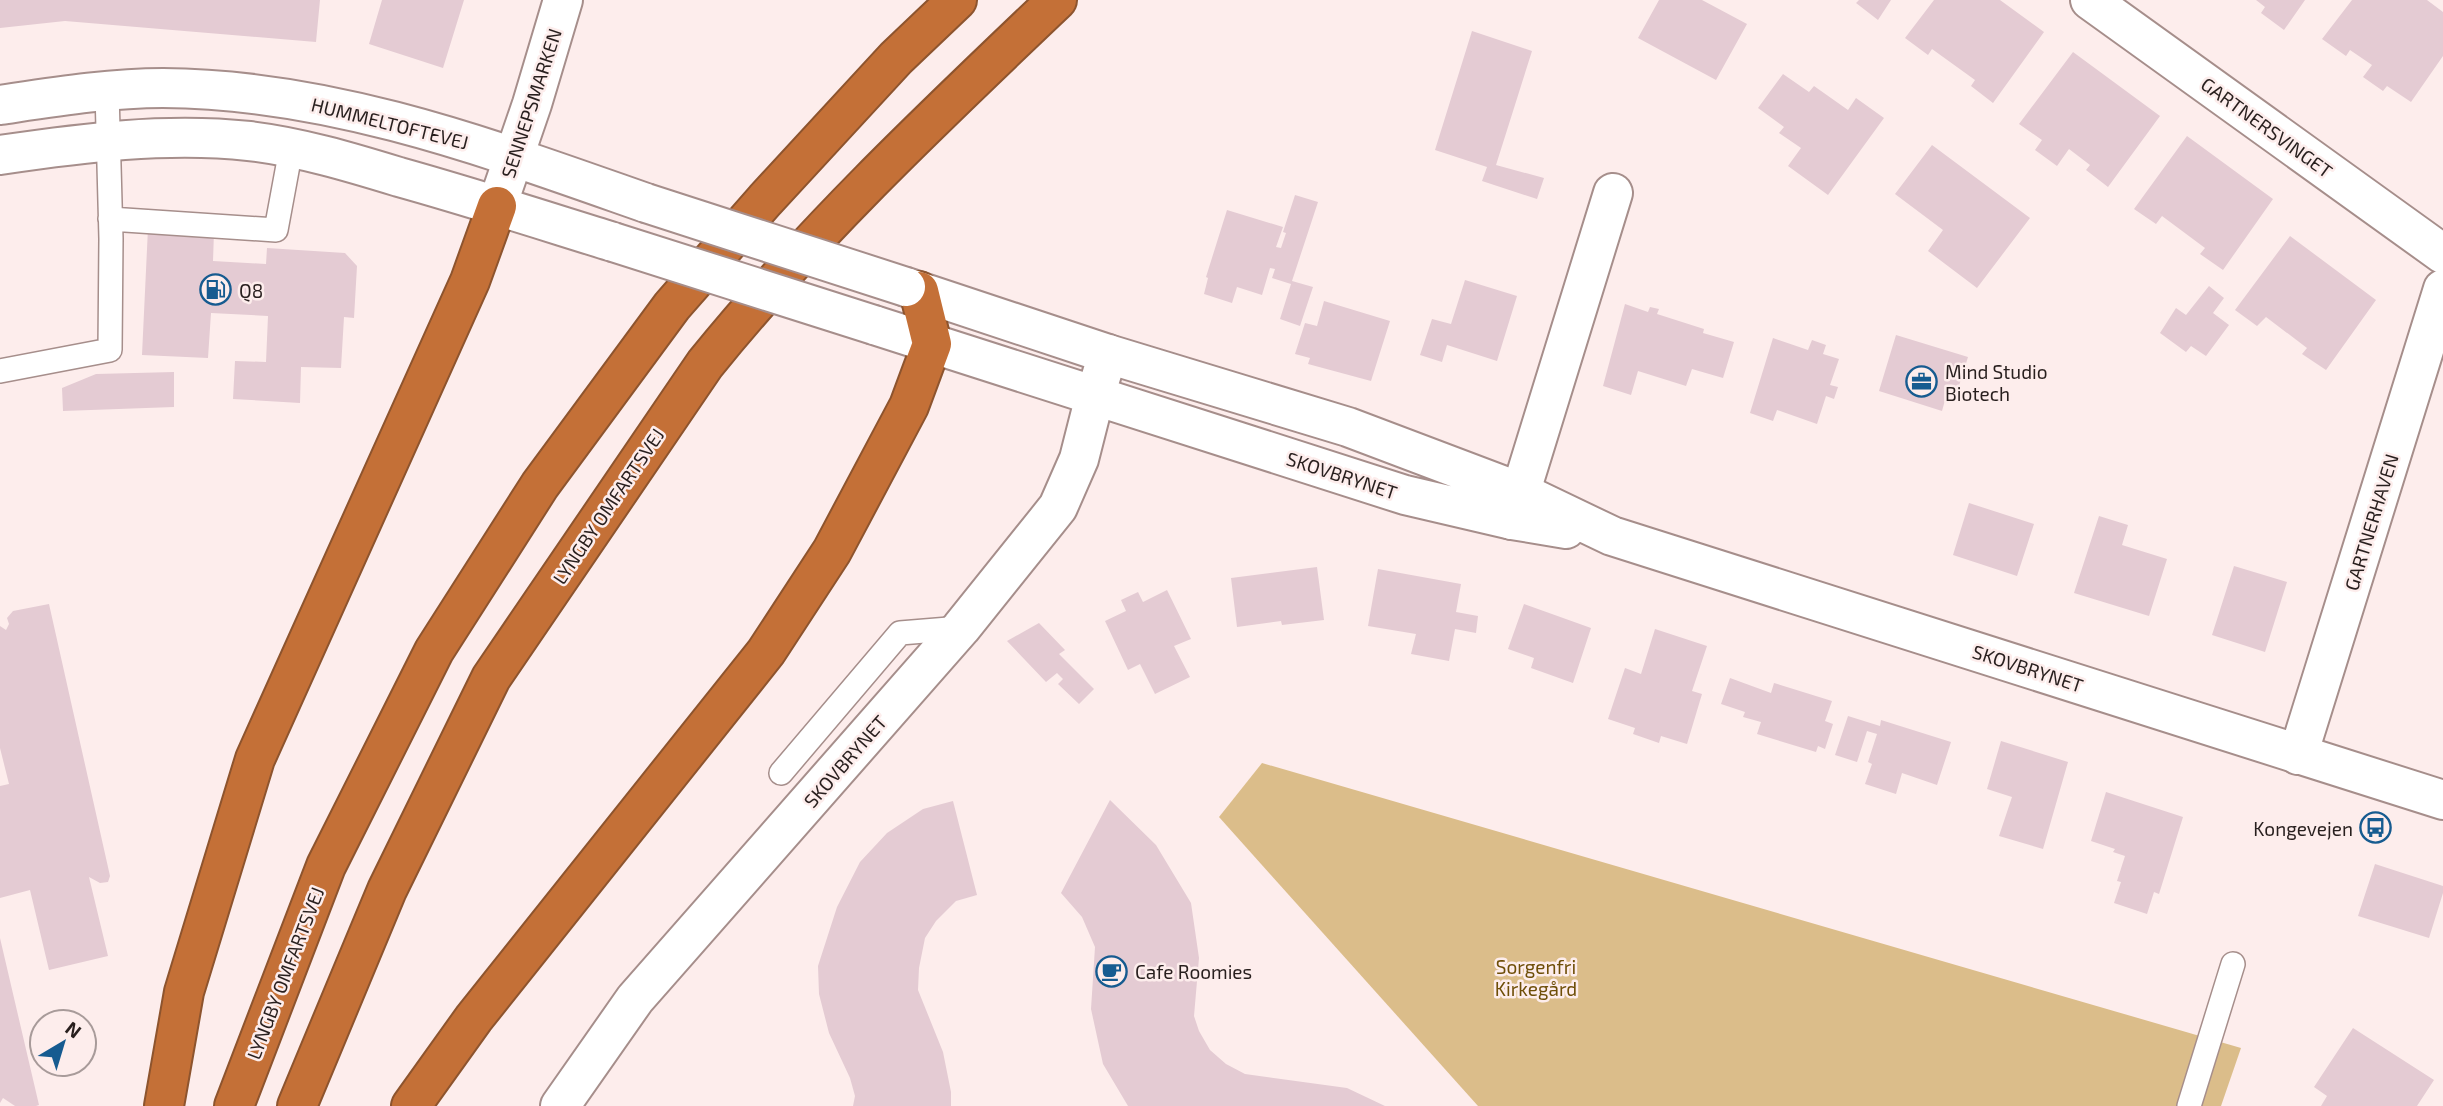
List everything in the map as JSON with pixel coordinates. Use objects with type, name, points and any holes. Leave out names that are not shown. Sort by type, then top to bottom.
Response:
[{"type":"highway","name":"LYNGBY OMFARTSVEJ","points":[[234,1106],[326,866],[434,651],[540,485],[672,306],[896,58],[957,0]]},
{"type":"highway","name":"LYNGBY OMFARTSVEJ","points":[[297,1106],[387,890],[491,678],[705,364],[737,325],[833,222],[945,107],[1057,0]]},
{"type":"highway","points":[[164,1106],[184,992],[255,759],[470,281],[497,206]]},
{"type":"highway","points":[[411,1106],[474,1018],[766,652],[832,551],[909,406],[932,344],[912,289]]},
{"type":"street","name":"SENNEPSMARKEN","points":[[497,206],[563,0]]},
{"type":"street","name":"GARTNERSVINGET","points":[[2090,0],[2443,254]]},
{"type":"street","name":"HUMMELTOFTEVEJ","points":[[0,105],[66,95],[161,88],[211,90],[326,104],[381,117],[514,157],[646,203]]},
{"type":"street","points":[[0,155],[160,138],[251,141],[365,167],[497,206]]},
{"type":"street","points":[[1516,506],[1613,193]]},
{"type":"street","name":"SKOVBRYNET","points":[[646,203],[1108,354],[1348,427],[1516,506],[2443,800]]},
{"type":"street","name":"SKOVBRYNET","points":[[497,206],[1405,495],[1516,506]]},
{"type":"street","name":"GARTNERHAVEN","points":[[2298,755],[2443,289]]},
{"type":"street","name":"SKOVBRYNET","points":[[560,1106],[635,999],[961,628],[1058,507],[1079,459],[1108,354]]},
{"type":"lane","points":[[0,372],[110,350],[107,92]]},
{"type":"lane","points":[[110,219],[276,230],[291,149]]},
{"type":"lane","points":[[781,773],[900,633],[961,628]]},
{"type":"lane","points":[[2189,1106],[2232,964]]},
{"type":"green space","name":"Sorgenfri Kirkegård","points":[[1262,763],[2241,1048],[2221,1106],[1478,1106],[1219,817]]},
{"type":"building","points":[[0,0],[320,0],[316,42],[65,21],[0,28]]},
{"type":"building","points":[[382,0],[464,0],[443,68],[369,44]]},
{"type":"building","points":[[1659,0],[1702,0],[1747,24],[1716,80],[1638,38]]},
{"type":"building","points":[[1859,0],[1891,0],[1878,20],[1856,3]]},
{"type":"building","points":[[1934,0],[2000,0],[2044,32],[1993,103],[1971,86],[1975,80],[1932,49],[1928,55],[1905,38]]},
{"type":"building","points":[[2256,0],[2305,0],[2284,30],[2261,13],[2265,7]]},
{"type":"building","points":[[2352,0],[2427,0],[2443,12],[2443,56],[2411,102],[2387,86],[2383,91],[2363,77],[2372,65],[2350,50],[2346,56],[2322,39]]},
{"type":"building","points":[[1472,31],[1532,51],[1496,165],[1544,178],[1537,199],[1482,181],[1487,167],[1435,150]]},
{"type":"building","points":[[2073,52],[2160,116],[2108,187],[2086,170],[2090,165],[2069,149],[2057,166],[2035,150],[2042,140],[2019,124]]},
{"type":"building","points":[[1783,74],[1809,92],[1814,86],[1848,110],[1856,98],[1884,118],[1828,195],[1788,166],[1801,148],[1779,133],[1784,127],[1758,108]]},
{"type":"building","points":[[2187,136],[2273,199],[2223,270],[2200,254],[2205,248],[2162,216],[2156,224],[2134,209]]},
{"type":"building","points":[[1932,145],[2030,218],[1977,288],[1928,251],[1943,230],[1895,194]]},
{"type":"building","points":[[1295,195],[1318,202],[1292,281],[1313,287],[1300,326],[1280,319],[1291,284],[1272,278],[1275,269],[1270,268],[1262,295],[1237,287],[1232,303],[1204,294],[1208,278],[1206,277],[1227,210],[1283,227],[1276,247],[1281,248],[1286,233],[1283,232]]},
{"type":"building","points":[[148,228],[214,232],[213,261],[266,264],[267,248],[345,253],[357,266],[354,318],[344,317],[341,368],[301,367],[300,403],[233,399],[235,361],[266,362],[268,316],[211,313],[208,358],[142,355]]},
{"type":"building","points":[[2290,236],[2376,300],[2326,370],[2302,354],[2307,348],[2266,317],[2257,326],[2235,310]]},
{"type":"building","points":[[1465,280],[1517,296],[1497,361],[1447,345],[1442,362],[1420,355],[1432,319],[1451,324]]},
{"type":"building","points":[[2209,286],[2224,298],[2213,313],[2229,325],[2206,356],[2191,346],[2186,352],[2160,333],[2176,308],[2186,315]]},
{"type":"building","points":[[1324,301],[1390,321],[1371,381],[1308,364],[1310,358],[1295,354],[1305,323],[1317,326]]},
{"type":"building","points":[[1625,304],[1648,312],[1650,307],[1659,309],[1657,314],[1704,329],[1703,333],[1734,342],[1723,378],[1692,369],[1686,386],[1638,371],[1631,395],[1603,386]]},
{"type":"building","points":[[1896,335],[1968,357],[1958,389],[1949,386],[1942,411],[1879,391]]},
{"type":"building","points":[[1773,338],[1808,350],[1812,340],[1826,345],[1823,354],[1839,359],[1830,385],[1838,387],[1834,399],[1826,396],[1817,424],[1777,410],[1773,421],[1750,413]]},
{"type":"building","points":[[174,372],[174,407],[63,411],[62,388],[96,374]]},
{"type":"building","points":[[1969,503],[2034,524],[2017,576],[1953,555]]},
{"type":"building","points":[[2099,516],[2128,525],[2122,545],[2167,559],[2149,616],[2074,593]]},
{"type":"building","points":[[2234,566],[2287,582],[2265,652],[2212,635]]},
{"type":"building","points":[[1317,567],[1324,620],[1282,625],[1281,621],[1237,627],[1231,578]]},
{"type":"building","points":[[1378,569],[1461,584],[1456,612],[1478,616],[1476,633],[1455,629],[1449,661],[1411,654],[1416,634],[1368,626]]},
{"type":"building","points":[[1167,590],[1191,639],[1174,646],[1190,677],[1155,694],[1140,664],[1128,670],[1105,621],[1126,611],[1121,600],[1138,592],[1143,602]]},
{"type":"building","points":[[49,604],[110,876],[108,882],[100,883],[89,877],[108,956],[49,970],[30,890],[0,898],[0,786],[9,784],[0,748],[0,626],[6,630],[9,624],[7,618],[13,611]]},
{"type":"building","points":[[1524,604],[1591,628],[1573,683],[1531,668],[1534,658],[1508,649]]},
{"type":"building","points":[[1039,623],[1065,650],[1059,654],[1094,689],[1079,704],[1058,684],[1063,679],[1057,673],[1046,682],[1007,641]]},
{"type":"building","points":[[1655,629],[1707,646],[1692,691],[1702,694],[1687,744],[1661,736],[1659,743],[1633,734],[1635,728],[1608,719],[1625,668],[1641,674]]},
{"type":"building","points":[[1730,678],[1771,693],[1774,683],[1832,701],[1825,721],[1833,724],[1825,749],[1818,746],[1816,752],[1757,734],[1761,722],[1743,717],[1745,712],[1721,704]]},
{"type":"building","points":[[1848,716],[1880,726],[1881,720],[1951,742],[1937,785],[1902,773],[1896,794],[1865,784],[1872,764],[1868,762],[1877,734],[1867,731],[1857,762],[1835,755]]},
{"type":"building","points":[[2001,741],[2068,762],[2043,849],[1999,836],[2012,797],[1987,789]]},
{"type":"building","points":[[2106,792],[2183,817],[2159,894],[2154,892],[2147,914],[2114,903],[2125,856],[2113,852],[2115,849],[2091,841]]},
{"type":"building","points":[[1110,800],[1156,845],[1191,903],[1199,958],[1194,1016],[1210,1050],[1226,1064],[1245,1074],[1347,1088],[1385,1106],[1128,1106],[1103,1064],[1091,1009],[1095,947],[1082,917],[1061,893]]},
{"type":"building","points":[[953,801],[977,895],[956,901],[936,921],[925,938],[918,990],[943,1052],[951,1106],[853,1106],[855,1096],[850,1078],[829,1033],[819,994],[818,966],[837,907],[860,862],[887,833],[923,809]]},
{"type":"building","points":[[2375,864],[2443,886],[2429,938],[2358,916]]},
{"type":"building","points":[[0,938],[28,1058],[28,1078],[33,1078],[39,1105],[15,1106],[3,1098],[0,1103]]},
{"type":"building","points":[[2353,1028],[2434,1080],[2417,1106],[2321,1106],[2327,1096],[2314,1087]]},
{"type":"place","name":"Q8","points":[[216,290]]},
{"type":"place","name":"Mind Studio Biotech","points":[[1922,382]]},
{"type":"place","name":"Kongevejen","points":[[2376,828]]},
{"type":"place","name":"Cafe Roomies","points":[[1112,971]]}]
